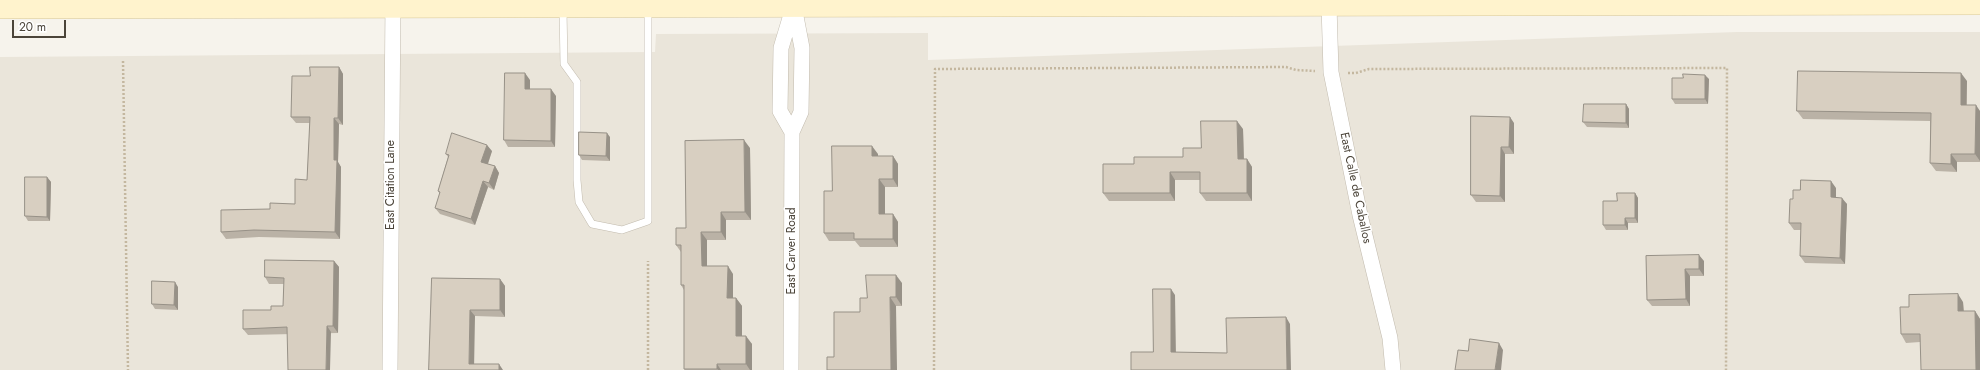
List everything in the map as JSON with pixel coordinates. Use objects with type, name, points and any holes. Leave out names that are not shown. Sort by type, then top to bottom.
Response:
[{"type":"main road","points":[[0,8],[393,4],[648,7],[1780,2],[1980,4]]},
{"type":"street","name":"East Citation Lane","points":[[390,370],[393,4]]},
{"type":"street","name":"East Calle de Caballos","points":[[1329,5],[1331,72],[1362,220],[1390,338],[1393,370]]},
{"type":"street","name":"East Carver Road","points":[[792,132],[780,111],[781,48],[794,6]]},
{"type":"street","name":"East Carver Road","points":[[791,370],[792,132],[801,112],[802,48],[794,6]]},
{"type":"lane","points":[[563,7],[564,64],[577,82],[577,180],[579,202],[592,224],[622,230],[648,221],[648,7]]},
{"type":"path","points":[[123,61],[128,370]]},
{"type":"path","points":[[648,261],[648,370]]},
{"type":"shaded area","points":[[1737,32],[1980,32],[1980,370],[0,370],[0,57],[655,52],[656,34],[928,33],[928,60]]},
{"type":"building","points":[[310,67],[339,67],[338,118],[334,118],[334,160],[337,160],[335,232],[254,230],[221,232],[221,210],[270,209],[270,203],[295,204],[295,179],[307,180],[310,117],[291,117],[292,76],[310,76]]},
{"type":"building","points":[[1798,71],[1961,73],[1961,105],[1976,105],[1975,154],[1951,154],[1951,164],[1930,163],[1931,113],[1797,111]]},
{"type":"building","points":[[505,73],[525,73],[525,89],[551,89],[551,141],[504,140]]},
{"type":"building","points":[[1683,74],[1705,75],[1705,99],[1672,99],[1672,78],[1683,78]]},
{"type":"building","points":[[1584,104],[1626,104],[1626,123],[1583,122]]},
{"type":"building","points":[[1471,116],[1510,117],[1509,147],[1501,147],[1500,196],[1471,195]]},
{"type":"building","points":[[1201,121],[1237,121],[1238,159],[1247,159],[1247,193],[1200,193],[1200,172],[1170,172],[1170,193],[1103,193],[1103,164],[1134,164],[1134,157],[1183,157],[1183,148],[1201,148]]},
{"type":"building","points":[[579,132],[607,133],[606,156],[579,155]]},
{"type":"building","points":[[452,133],[487,145],[481,162],[495,166],[489,183],[483,181],[471,219],[435,208],[440,192],[438,191],[449,155],[446,154]]},
{"type":"building","points":[[744,140],[745,212],[721,212],[721,232],[701,232],[702,266],[728,266],[727,298],[736,298],[736,336],[746,336],[746,364],[717,364],[717,369],[684,369],[684,285],[681,285],[681,245],[676,245],[676,228],[686,228],[685,141]]},
{"type":"building","points":[[832,146],[872,146],[872,156],[893,156],[893,179],[879,179],[879,214],[893,214],[893,239],[854,239],[854,233],[824,233],[824,191],[832,191]]},
{"type":"building","points":[[25,177],[47,177],[47,217],[25,216]]},
{"type":"building","points":[[1801,180],[1831,181],[1831,197],[1842,198],[1840,258],[1800,256],[1801,223],[1789,223],[1790,199],[1793,199],[1793,190],[1800,190]]},
{"type":"building","points":[[1617,193],[1635,193],[1635,218],[1625,218],[1625,225],[1603,225],[1603,201],[1617,201]]},
{"type":"building","points":[[1699,255],[1699,269],[1685,269],[1686,299],[1647,300],[1646,256]]},
{"type":"building","points":[[265,260],[334,261],[333,326],[327,326],[326,370],[288,370],[287,327],[243,329],[243,310],[271,310],[271,306],[283,306],[284,278],[265,277]]},
{"type":"building","points":[[866,275],[896,275],[896,297],[890,297],[891,370],[827,370],[827,357],[834,357],[834,312],[860,312],[860,298],[867,298]]},
{"type":"building","points":[[432,278],[500,279],[500,310],[470,310],[469,364],[499,364],[499,370],[429,370]]},
{"type":"building","points":[[152,281],[175,282],[174,305],[152,304]]},
{"type":"building","points":[[1153,289],[1171,289],[1171,352],[1227,353],[1226,318],[1286,317],[1287,370],[1131,370],[1131,352],[1153,352]]},
{"type":"building","points":[[1958,294],[1958,311],[1975,311],[1976,370],[1921,370],[1920,334],[1901,334],[1900,307],[1909,307],[1909,295]]},
{"type":"building","points":[[1470,339],[1499,343],[1495,370],[1455,370],[1458,350],[1468,351]]}]
